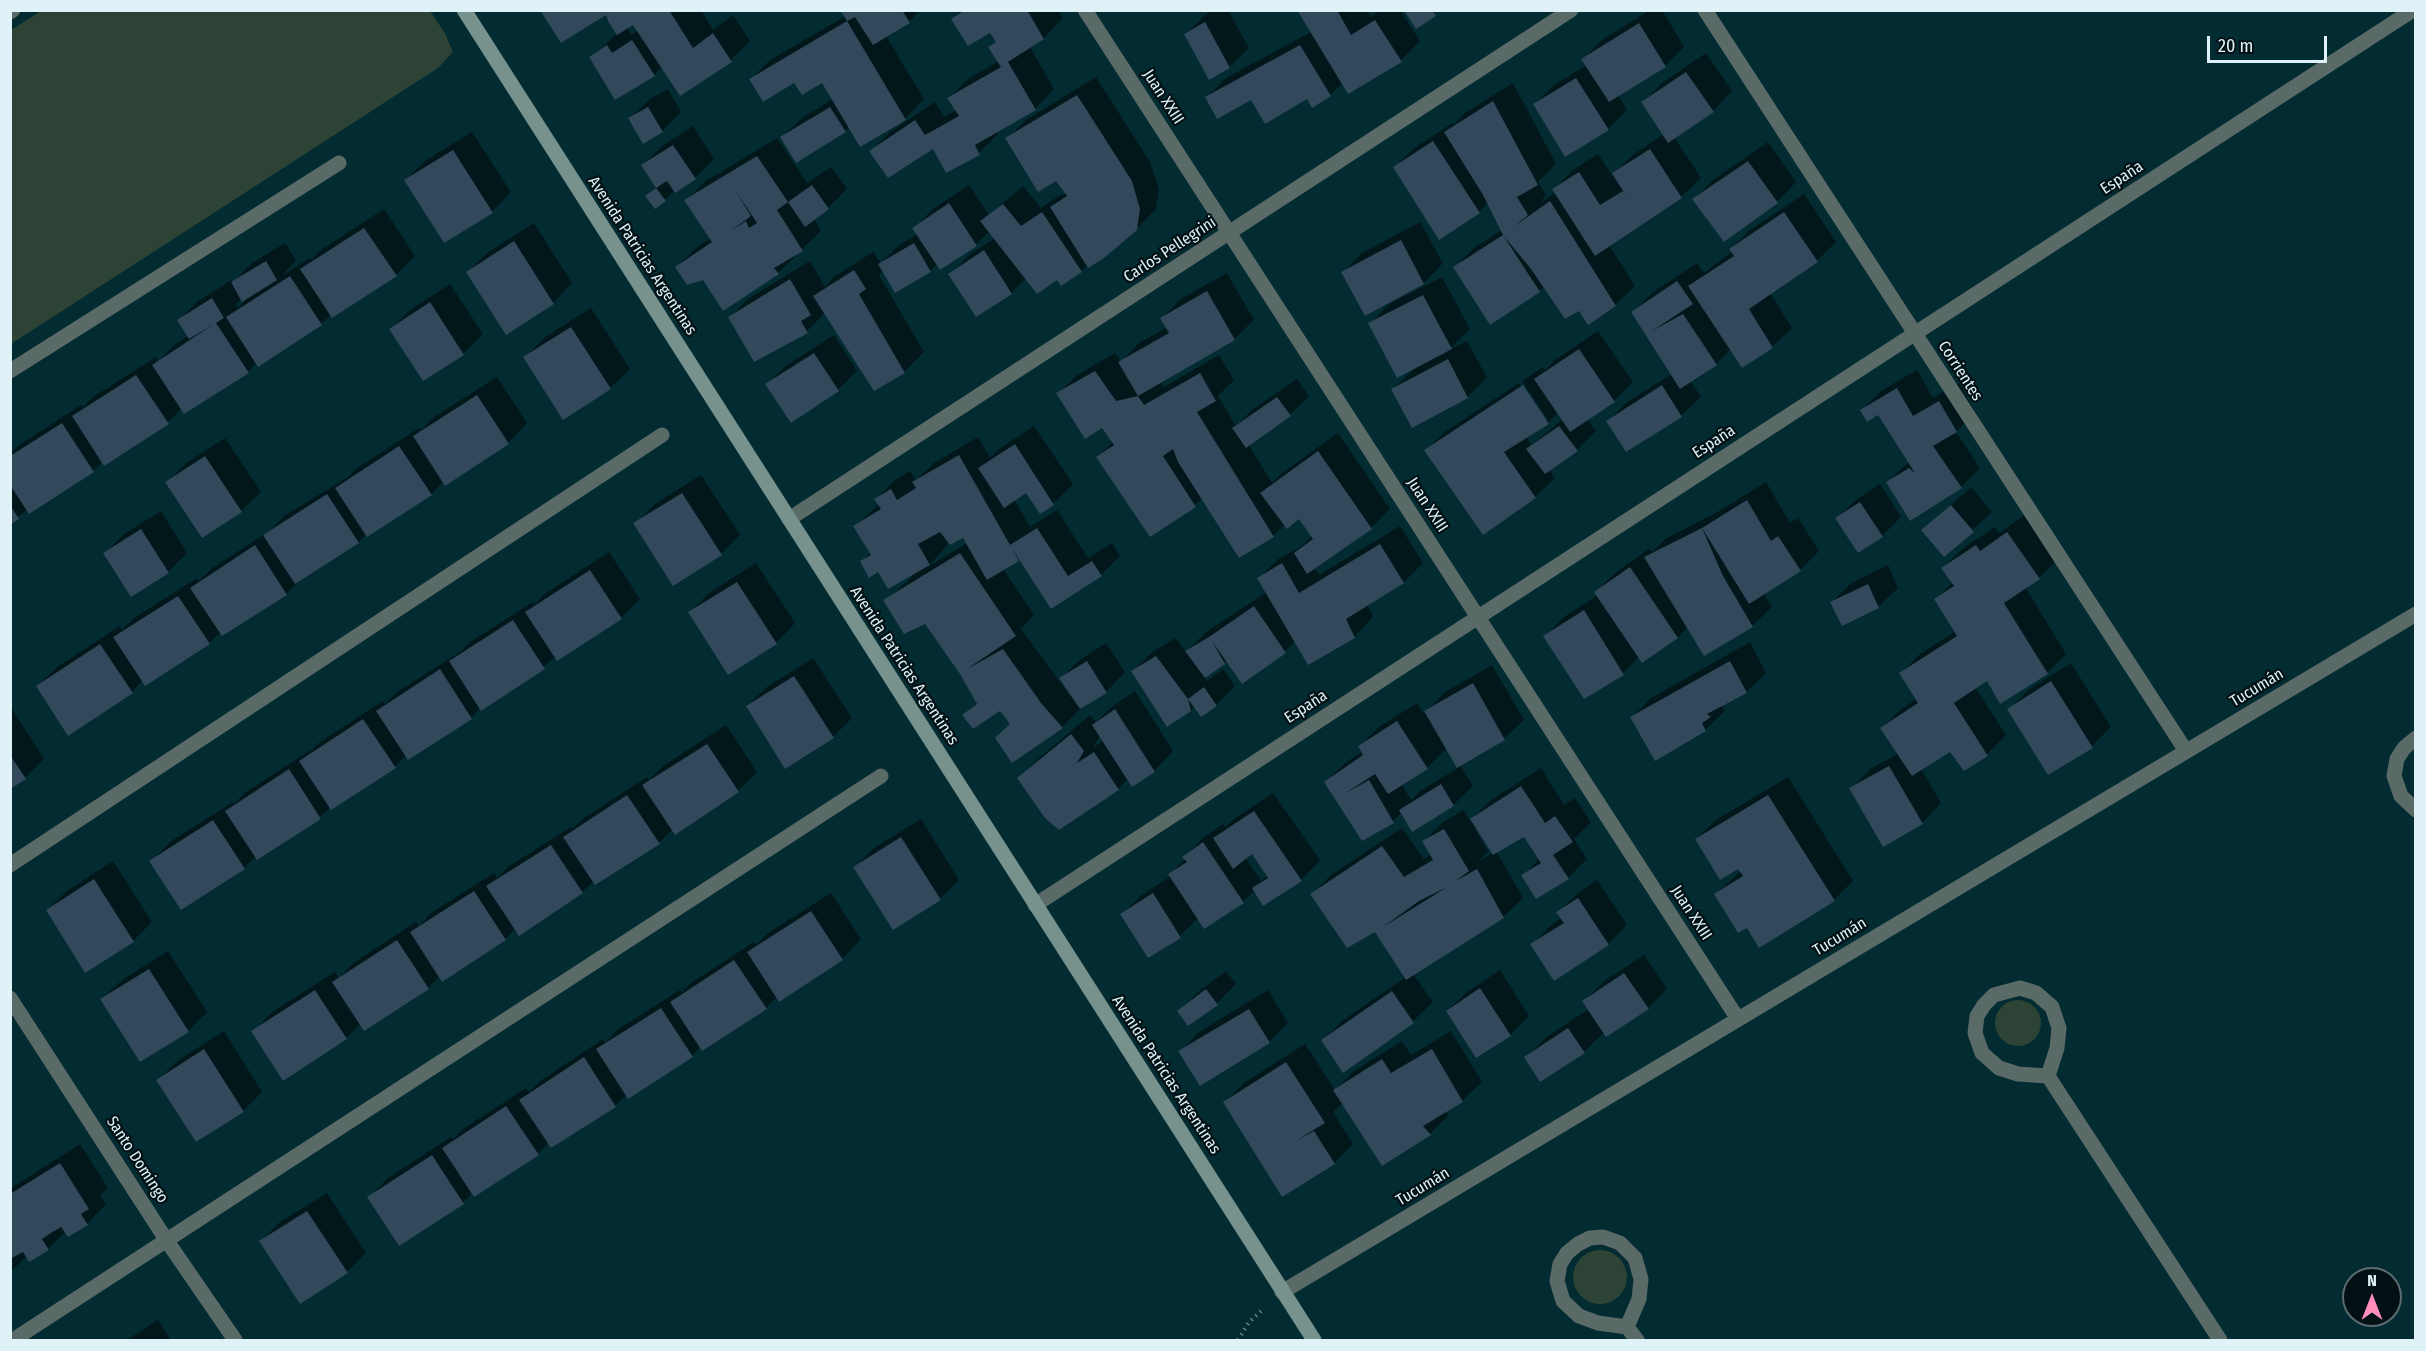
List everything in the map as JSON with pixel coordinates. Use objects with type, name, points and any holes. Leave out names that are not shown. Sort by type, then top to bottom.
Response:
[{"type":"street","name":"Avenida Patricias Argentinas","points":[[464,10],[1314,1341]]},
{"type":"street","name":"Juan XXIII","points":[[1085,10],[1738,1019]]},
{"type":"street","name":"Carlos Pellegrini","points":[[789,519],[1571,10]]},
{"type":"street","name":"Corrientes","points":[[1706,10],[2186,751]]},
{"type":"street","name":"España","points":[[1035,905],[2413,10]]},
{"type":"street","points":[[10,371],[339,163]]},
{"type":"street","points":[[10,865],[662,435]]},
{"type":"street","name":"Tucumán","points":[[1282,1292],[2415,614]]},
{"type":"street","points":[[2415,738],[2404,748],[2397,759],[2394,776],[2401,796],[2415,810]]},
{"type":"street","points":[[13,1341],[881,776]]},
{"type":"street","points":[[2020,988],[2036,993],[2052,1007],[2059,1028],[2057,1048],[2048,1076],[2018,1074],[1999,1068],[1982,1053],[1975,1033],[1977,1016],[1994,995],[2020,988]]},
{"type":"street","name":"Santo Domingo","points":[[10,998],[167,1241],[235,1341]]},
{"type":"street","points":[[2048,1076],[2220,1341]]},
{"type":"street","points":[[1590,1238],[1603,1238],[1620,1243],[1635,1258],[1641,1279],[1639,1299],[1628,1326],[1598,1323],[1579,1316],[1563,1301],[1557,1281],[1560,1264],[1578,1244],[1590,1238]]},
{"type":"street","points":[[1628,1326],[1636,1341]]},
{"type":"path","points":[[1238,1341],[1249,1322],[1282,1292]]},
{"type":"green space","points":[[41,11],[430,11],[445,33],[453,52],[438,68],[11,344],[11,30]]},
{"type":"green space","points":[[2018,1000],[2034,1007],[2041,1023],[2034,1039],[2018,1046],[2002,1039],[1995,1023],[2002,1007]]},
{"type":"green space","points":[[1600,1250],[1610,1252],[1619,1258],[1625,1267],[1627,1277],[1625,1287],[1619,1296],[1610,1302],[1600,1304],[1590,1302],[1581,1296],[1575,1287],[1573,1277],[1575,1267],[1581,1258],[1590,1252]]},
{"type":"building","points":[[540,10],[669,10],[693,48],[713,33],[732,62],[680,96],[633,25],[617,35],[606,15],[561,43]]},
{"type":"building","points":[[840,10],[902,10],[910,23],[873,45],[855,17],[847,21]]},
{"type":"building","points":[[965,10],[1027,10],[1044,39],[1008,62],[1036,110],[975,145],[980,155],[946,173],[933,149],[888,178],[869,151],[915,120],[925,135],[959,116],[947,98],[1001,67],[988,47],[996,42],[990,33],[968,46],[951,19]]},
{"type":"building","points":[[1297,10],[1337,10],[1351,35],[1375,20],[1402,62],[1348,94]]},
{"type":"building","points":[[1404,10],[1432,10],[1436,16],[1416,29]]},
{"type":"building","points":[[847,21],[906,120],[860,147],[822,83],[802,95],[794,83],[763,102],[749,79]]},
{"type":"building","points":[[1205,22],[1230,68],[1209,80],[1184,34]]},
{"type":"building","points":[[1639,23],[1666,67],[1609,102],[1581,59]]},
{"type":"building","points":[[632,40],[655,76],[615,100],[589,57],[607,45],[612,53]]},
{"type":"building","points":[[1300,45],[1331,96],[1312,108],[1307,99],[1265,124],[1251,100],[1217,119],[1205,97]]},
{"type":"building","points":[[1686,72],[1714,112],[1668,143],[1641,102]]},
{"type":"building","points":[[1576,78],[1609,130],[1565,157],[1533,104]]},
{"type":"building","points":[[1077,95],[1132,181],[1140,209],[1137,230],[1104,258],[1088,268],[1050,207],[1067,196],[1056,181],[1038,192],[1005,138]]},
{"type":"building","points":[[1493,101],[1538,185],[1517,197],[1528,215],[1513,227],[1550,201],[1616,306],[1588,325],[1579,311],[1565,319],[1531,269],[1503,235],[1483,195],[1444,132]]},
{"type":"building","points":[[648,107],[663,132],[643,144],[628,118]]},
{"type":"building","points":[[830,107],[846,132],[796,163],[780,137]]},
{"type":"building","points":[[1433,141],[1480,213],[1439,240],[1393,167]]},
{"type":"building","points":[[673,145],[696,179],[675,193],[667,181],[656,188],[641,165]]},
{"type":"building","points":[[1650,149],[1682,198],[1595,256],[1552,189],[1579,172],[1600,205],[1623,191],[1630,202],[1612,173]]},
{"type":"building","points":[[453,150],[493,213],[444,243],[404,180]]},
{"type":"building","points":[[757,156],[788,202],[777,210],[803,251],[774,268],[779,274],[723,311],[703,280],[687,285],[675,267],[712,242],[684,200]],"holes":[[[735,190],[757,223],[749,228],[746,221],[729,232],[751,216]]]},
{"type":"building","points":[[1748,161],[1778,203],[1724,242],[1692,199]]},
{"type":"building","points":[[812,185],[829,209],[805,227],[788,202]]},
{"type":"building","points":[[656,188],[666,201],[655,209],[645,196]]},
{"type":"building","points":[[949,203],[977,246],[940,270],[912,228]]},
{"type":"building","points":[[1003,204],[1021,226],[1042,212],[1082,272],[1061,286],[1057,280],[1037,294],[980,221]]},
{"type":"building","points":[[1784,212],[1818,262],[1749,309],[1773,348],[1742,368],[1688,286],[1734,256],[1729,249]]},
{"type":"building","points":[[364,228],[397,276],[332,318],[300,269]]},
{"type":"building","points":[[1503,235],[1540,292],[1490,325],[1453,267]]},
{"type":"building","points":[[1401,240],[1424,284],[1365,316],[1341,272]]},
{"type":"building","points":[[514,241],[554,304],[506,335],[466,272]]},
{"type":"building","points":[[914,243],[931,272],[895,293],[878,264]]},
{"type":"building","points":[[984,250],[1012,294],[976,317],[948,274]]},
{"type":"building","points":[[266,261],[277,280],[242,302],[231,282]]},
{"type":"building","points":[[854,270],[866,289],[859,294],[905,373],[874,391],[813,296]]},
{"type":"building","points":[[290,276],[322,325],[258,367],[226,317]]},
{"type":"building","points":[[790,279],[811,315],[801,321],[808,333],[754,362],[728,317]]},
{"type":"building","points":[[1677,281],[1693,304],[1652,331],[1683,314],[1717,365],[1680,389],[1631,312]]},
{"type":"building","points":[[1207,291],[1235,340],[1138,396],[1118,362],[1169,333],[1160,318]]},
{"type":"building","points":[[1423,295],[1452,349],[1397,378],[1368,323]]},
{"type":"building","points":[[212,298],[224,318],[216,323],[249,373],[184,414],[152,365],[214,324],[189,339],[177,320]]},
{"type":"building","points":[[430,302],[464,355],[423,381],[389,329]]},
{"type":"building","points":[[571,327],[611,389],[563,420],[523,357]]},
{"type":"building","points":[[1579,349],[1615,402],[1570,432],[1534,379]]},
{"type":"building","points":[[814,353],[839,391],[791,423],[765,384]]},
{"type":"building","points":[[1448,359],[1468,398],[1412,428],[1391,389]]},
{"type":"building","points":[[1095,371],[1116,401],[1138,396],[1144,405],[1200,373],[1216,401],[1197,412],[1274,537],[1239,558],[1178,462],[1173,449],[1163,456],[1196,507],[1150,537],[1096,457],[1114,445],[1102,428],[1085,439],[1056,393]]},
{"type":"building","points":[[136,375],[169,424],[104,466],[72,416]]},
{"type":"building","points":[[1523,385],[1549,424],[1504,452],[1536,498],[1483,535],[1424,450]]},
{"type":"building","points":[[1662,385],[1682,417],[1626,452],[1606,421]]},
{"type":"building","points":[[1897,388],[1913,416],[1939,401],[1957,432],[1933,446],[1962,488],[1910,521],[1886,482],[1909,468],[1915,473],[1878,415],[1867,422],[1860,410]]},
{"type":"building","points":[[477,395],[509,444],[445,486],[413,436]]},
{"type":"building","points":[[1277,397],[1291,416],[1246,448],[1232,428]]},
{"type":"building","points":[[62,423],[94,472],[29,514],[10,485],[10,456]]},
{"type":"building","points":[[1559,426],[1578,451],[1545,474],[1526,449]]},
{"type":"building","points":[[1015,444],[1054,505],[1040,514],[1026,493],[1004,508],[978,468]]},
{"type":"building","points":[[399,446],[432,495],[367,537],[335,488]]},
{"type":"building","points":[[1318,451],[1372,529],[1307,574],[1294,553],[1313,539],[1299,519],[1287,529],[1260,493]]},
{"type":"building","points":[[959,455],[1010,545],[1037,528],[1068,576],[1092,561],[1102,576],[1051,609],[1013,550],[1019,561],[987,580],[963,538],[950,545],[940,532],[918,544],[930,565],[888,589],[878,572],[869,578],[860,561],[871,555],[853,526],[881,509],[874,499],[891,489],[897,500],[916,488],[912,482]]},
{"type":"building","points":[[205,456],[242,512],[202,538],[165,482]]},
{"type":"building","points":[[682,493],[722,555],[673,586],[633,523]]},
{"type":"building","points":[[327,494],[359,543],[295,584],[263,535]]},
{"type":"building","points":[[1747,500],[1771,541],[1778,536],[1801,571],[1749,604],[1702,528]]},
{"type":"building","points":[[1860,502],[1883,537],[1858,553],[1835,518]]},
{"type":"building","points":[[10,505],[19,519],[10,525]]},
{"type":"building","points":[[1951,505],[1974,532],[1944,557],[1921,530]]},
{"type":"building","points":[[1702,528],[1723,576],[1753,627],[1704,656],[1644,557]]},
{"type":"building","points":[[141,529],[169,573],[131,597],[103,553]]},
{"type":"building","points":[[2007,532],[2040,579],[2004,603],[2048,674],[2000,704],[1987,681],[1954,703],[1988,756],[1964,771],[1950,752],[1912,776],[1880,728],[1918,703],[1899,673],[1957,636],[1934,599],[1954,586],[1941,568],[1976,545],[1980,551]]},
{"type":"building","points":[[1380,544],[1404,583],[1346,619],[1355,638],[1308,665],[1257,578],[1282,563],[1299,593]]},
{"type":"building","points":[[255,545],[287,595],[222,636],[190,588]]},
{"type":"building","points":[[960,553],[1016,636],[967,669],[1003,649],[1041,703],[1063,728],[1012,763],[995,738],[1010,724],[1000,711],[973,729],[962,715],[977,704],[960,674],[925,624],[904,634],[883,600]]},
{"type":"building","points":[[1630,567],[1678,638],[1642,663],[1594,592]]},
{"type":"building","points":[[590,570],[622,619],[557,661],[525,612]]},
{"type":"building","points":[[737,582],[777,644],[728,675],[688,612]]},
{"type":"building","points":[[1868,584],[1879,608],[1842,626],[1830,602]]},
{"type":"building","points":[[178,596],[210,644],[145,686],[113,637]]},
{"type":"building","points":[[1254,606],[1286,653],[1242,684],[1212,641],[1225,664],[1205,678],[1185,651]]},
{"type":"building","points":[[1584,610],[1624,675],[1584,699],[1543,636]]},
{"type":"building","points":[[513,620],[545,669],[481,711],[449,661]]},
{"type":"building","points":[[100,644],[133,693],[68,736],[36,686]]},
{"type":"building","points":[[1156,656],[1188,699],[1191,711],[1167,727],[1131,671]]},
{"type":"building","points":[[1087,661],[1107,693],[1080,709],[1059,678]]},
{"type":"building","points":[[1730,661],[1747,693],[1707,714],[1711,717],[1702,723],[1706,731],[1655,761],[1630,717]]},
{"type":"building","points":[[440,669],[472,719],[408,760],[376,711]]},
{"type":"building","points":[[794,676],[834,738],[785,769],[746,706]]},
{"type":"building","points":[[2051,681],[2093,748],[2048,775],[2007,709]]},
{"type":"building","points":[[1473,683],[1505,740],[1457,768],[1424,711]]},
{"type":"building","points":[[1204,687],[1217,706],[1201,717],[1188,699]]},
{"type":"building","points":[[1115,709],[1155,772],[1132,787],[1092,725]]},
{"type":"building","points":[[363,719],[396,768],[331,810],[299,761]]},
{"type":"building","points":[[1397,721],[1428,769],[1388,794],[1375,774],[1344,794],[1369,780],[1394,823],[1362,841],[1324,782],[1363,755],[1358,746]]},
{"type":"building","points":[[1071,734],[1084,751],[1077,763],[1094,752],[1119,790],[1059,830],[1045,818],[1017,778]]},
{"type":"building","points":[[707,744],[739,792],[675,835],[642,785]]},
{"type":"building","points":[[10,755],[26,779],[10,789]]},
{"type":"building","points":[[1889,766],[1923,824],[1883,847],[1849,788]]},
{"type":"building","points":[[289,769],[321,819],[257,860],[225,811]]},
{"type":"building","points":[[1441,784],[1454,806],[1412,832],[1399,810]]},
{"type":"building","points":[[1521,786],[1545,823],[1555,816],[1573,842],[1553,855],[1569,879],[1536,899],[1521,875],[1541,863],[1524,837],[1493,855],[1470,819]]},
{"type":"building","points":[[627,795],[660,844],[595,885],[563,837]]},
{"type":"building","points":[[1768,795],[1835,901],[1759,948],[1747,928],[1738,933],[1714,894],[1743,876],[1738,869],[1720,880],[1695,839]]},
{"type":"building","points":[[1254,811],[1302,881],[1263,906],[1252,888],[1268,878],[1252,854],[1233,869],[1213,838]]},
{"type":"building","points":[[213,820],[245,869],[181,910],[149,861]]},
{"type":"building","points":[[1444,829],[1469,871],[1454,882],[1477,869],[1504,918],[1406,980],[1375,932],[1347,948],[1310,894],[1382,846],[1404,877],[1433,860],[1422,841]],"holes":[[[1447,887],[1383,927],[1419,901]]]},
{"type":"building","points":[[901,837],[941,900],[893,930],[853,867]]},
{"type":"building","points":[[1203,842],[1244,903],[1204,929],[1168,874],[1187,862],[1182,857]]},
{"type":"building","points":[[551,845],[583,893],[519,936],[486,886]]},
{"type":"building","points":[[94,879],[134,942],[85,973],[46,910]]},
{"type":"building","points":[[474,891],[506,940],[442,982],[410,932]]},
{"type":"building","points":[[1153,893],[1181,938],[1148,958],[1120,914]]},
{"type":"building","points":[[1578,898],[1609,945],[1554,981],[1530,944],[1564,923],[1556,912]]},
{"type":"building","points":[[811,911],[843,960],[779,1002],[747,952]]},
{"type":"building","points":[[397,940],[429,989],[364,1031],[332,982]]},
{"type":"building","points":[[734,960],[767,1009],[702,1051],[670,1002]]},
{"type":"building","points":[[149,969],[189,1032],[140,1062],[100,999]]},
{"type":"building","points":[[1624,973],[1649,1009],[1606,1037],[1582,1001]]},
{"type":"building","points":[[1480,988],[1511,1036],[1476,1058],[1446,1011]]},
{"type":"building","points":[[1206,989],[1218,1005],[1188,1026],[1177,1011]]},
{"type":"building","points":[[315,990],[347,1039],[283,1081],[251,1031]]},
{"type":"building","points":[[1392,991],[1414,1023],[1343,1073],[1321,1040]]},
{"type":"building","points":[[661,1008],[693,1057],[628,1099],[596,1049]]},
{"type":"building","points":[[1249,1009],[1270,1043],[1200,1086],[1178,1051]]},
{"type":"building","points":[[1568,1028],[1585,1053],[1540,1082],[1524,1057]]},
{"type":"building","points":[[204,1049],[244,1112],[196,1142],[156,1080]]},
{"type":"building","points":[[1432,1049],[1463,1102],[1423,1126],[1431,1135],[1382,1166],[1333,1090],[1382,1059],[1391,1073]]},
{"type":"building","points":[[584,1057],[616,1107],[551,1148],[519,1100]]},
{"type":"building","points":[[1286,1062],[1325,1123],[1294,1142],[1314,1131],[1335,1164],[1282,1197],[1223,1102]]},
{"type":"building","points":[[506,1106],[539,1155],[474,1197],[442,1148]]},
{"type":"building","points":[[432,1155],[464,1204],[399,1246],[367,1197]]},
{"type":"building","points":[[60,1163],[89,1209],[81,1214],[88,1225],[68,1237],[61,1227],[51,1233],[42,1239],[49,1250],[29,1262],[23,1252],[10,1259],[10,1194]]},
{"type":"building","points":[[307,1211],[348,1273],[300,1304],[259,1241]]}]
